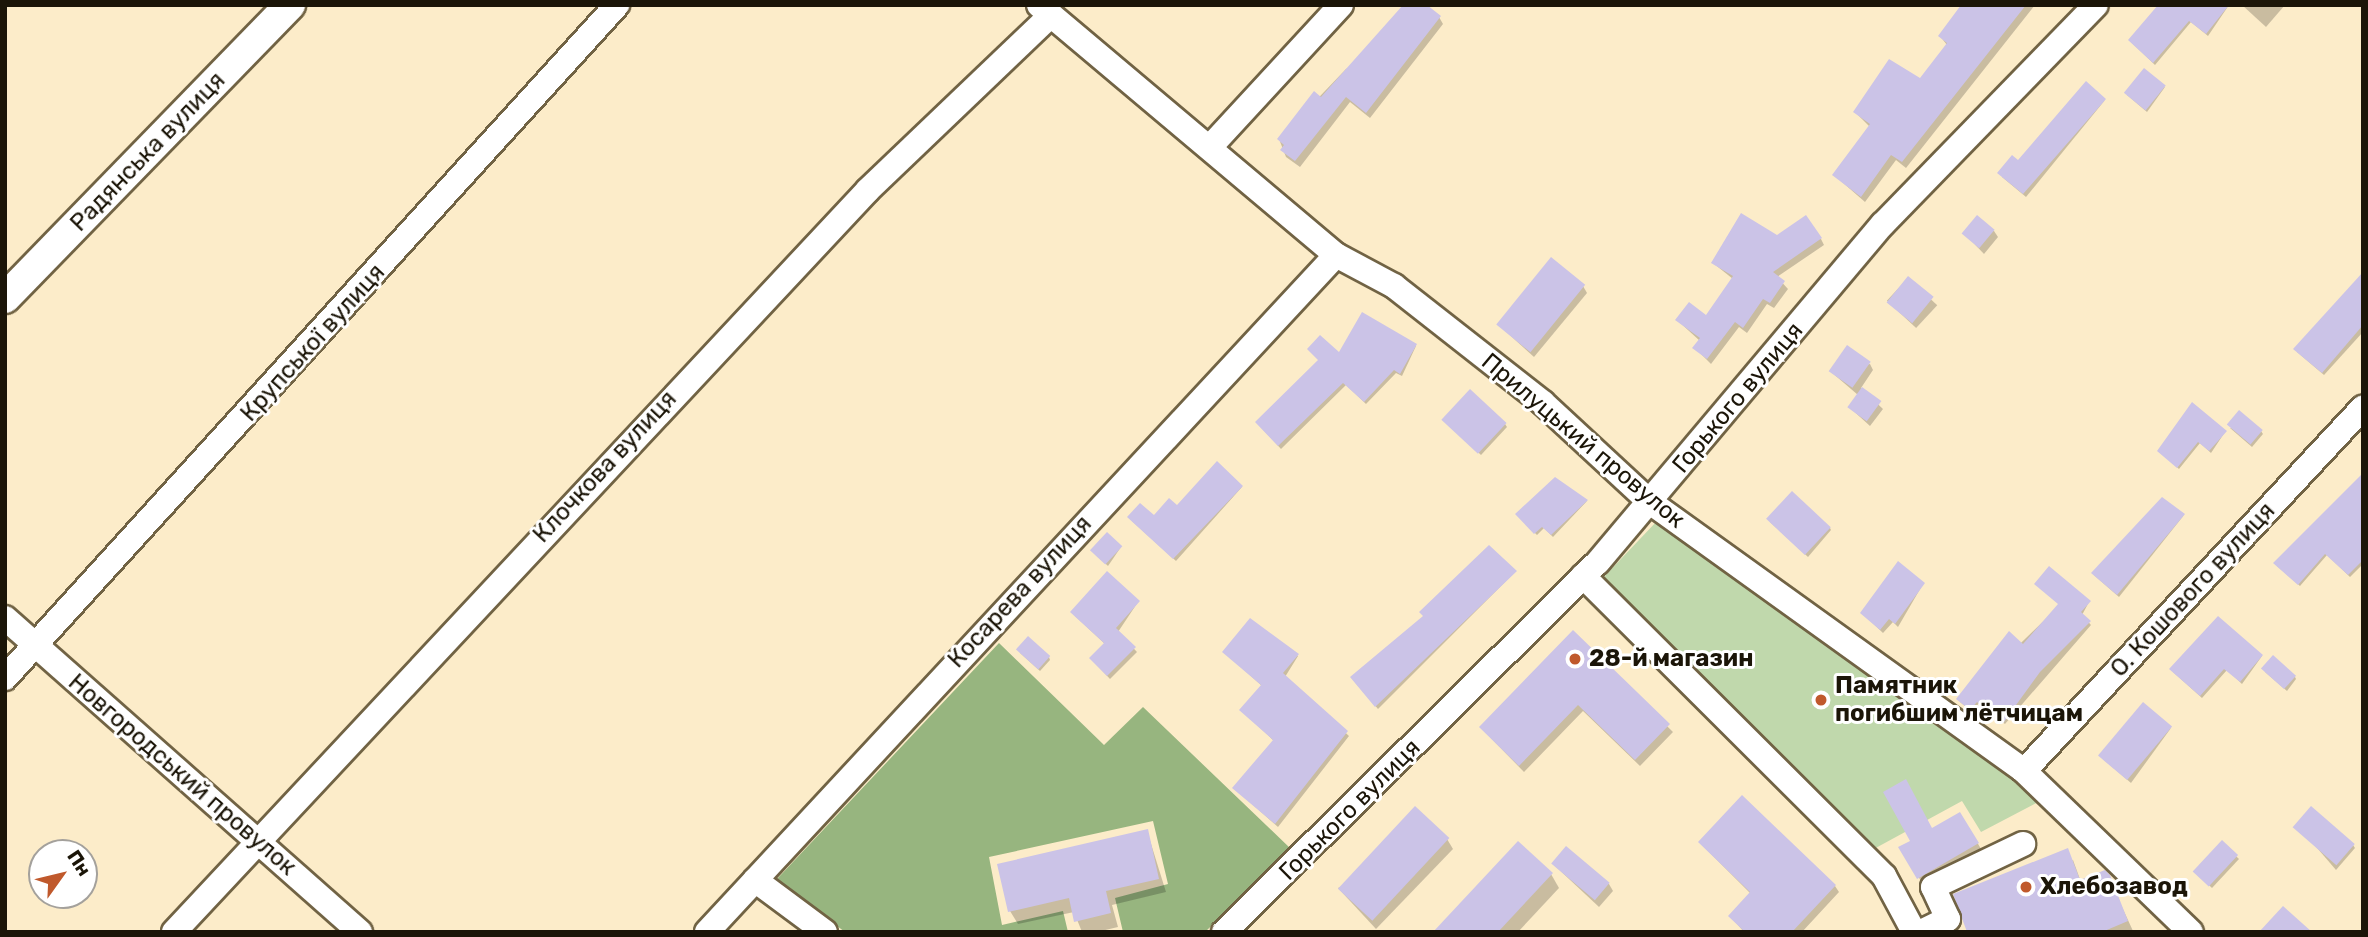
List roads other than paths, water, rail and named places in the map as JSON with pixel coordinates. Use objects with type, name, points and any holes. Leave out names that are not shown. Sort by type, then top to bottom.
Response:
[{"type":"main road","name":"Радянська вулиця","points":[[5,298],[290,5]]},
{"type":"street","name":"Крупської вулиця","points":[[5,678],[617,5]]},
{"type":"street","points":[[1210,147],[1341,5]]},
{"type":"street","name":"Горького вулиця","points":[[1224,932],[1583,576],[1650,502],[1883,225],[2096,5]]},
{"type":"street","name":"Прилуцький провулок","points":[[1045,10],[1336,256],[1394,286],[1543,403],[1650,502],[2024,771],[2191,932]]},
{"type":"street","name":"Клочкова вулиця","points":[[174,932],[868,190],[1045,10]]},
{"type":"street","name":"Косарева вулиця","points":[[707,932],[1336,256]]},
{"type":"street","name":"О. Кошового вулиця","points":[[2024,771],[2363,408]]},
{"type":"street","points":[[1583,576],[1884,876],[1914,932]]},
{"type":"street","name":"Новгородський провулок","points":[[5,618],[360,932]]},
{"type":"street","points":[[1921,932],[1952,925],[1933,887],[2022,844]]},
{"type":"street","points":[[755,880],[825,932]]},
{"type":"place","name":"28-й магазин","points":[[1575,659]]},
{"type":"place","name":"Памятник погибшим лётчицам","points":[[1821,700]]},
{"type":"place","name":"Хлебозавод","points":[[2026,887]]}]
